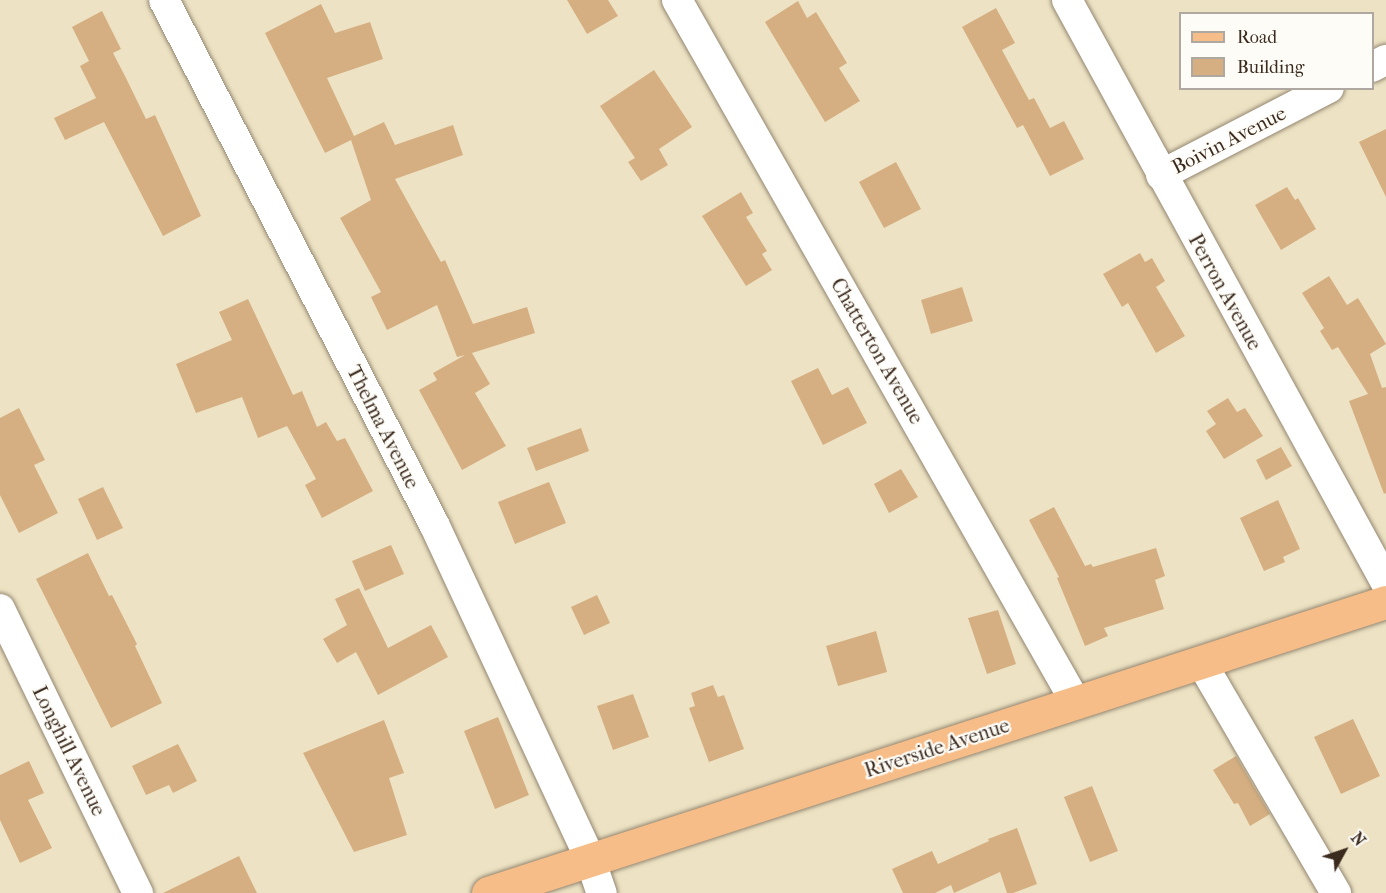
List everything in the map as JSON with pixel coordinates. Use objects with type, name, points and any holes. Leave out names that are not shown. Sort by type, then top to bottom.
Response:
[{"type":"main road","name":"Riverside Avenue","points":[[488,893],[1386,602]]},
{"type":"street","name":"Thelma Avenue","points":[[164,0],[434,524],[590,859],[602,893]]},
{"type":"street","name":"Chatterton Avenue","points":[[677,0],[1076,703]]},
{"type":"street","name":"Perron Avenue","points":[[1067,0],[1386,584]]},
{"type":"street","name":"Boivin Avenue","points":[[1161,175],[1325,90]]},
{"type":"street","name":"Longhill Avenue","points":[[0,609],[138,893]]},
{"type":"street","points":[[1201,662],[1336,893]]},
{"type":"building","points":[[567,0],[608,0],[618,16],[587,34]]},
{"type":"building","points":[[798,1],[807,18],[816,12],[847,63],[839,68],[860,101],[825,122],[765,22]]},
{"type":"building","points":[[321,4],[335,33],[370,22],[383,59],[327,78],[354,136],[384,122],[395,145],[453,125],[463,155],[395,179],[441,262],[445,260],[473,324],[527,307],[535,333],[472,353],[490,384],[475,393],[506,446],[462,470],[419,390],[437,380],[433,373],[465,355],[457,357],[437,305],[387,330],[371,297],[381,292],[340,218],[371,200],[351,140],[325,153],[265,33]]},
{"type":"building","points":[[996,8],[1015,43],[1002,50],[1029,100],[1034,98],[1050,128],[1064,121],[1084,159],[1050,176],[1023,125],[1017,128],[962,27]]},
{"type":"building","points":[[102,11],[121,49],[113,53],[146,119],[155,115],[201,216],[163,236],[104,122],[65,140],[54,118],[96,98],[80,66],[89,61],[72,27]]},
{"type":"building","points":[[654,70],[692,127],[659,149],[668,165],[641,181],[628,162],[635,158],[600,106]]},
{"type":"building","points":[[1386,129],[1386,197],[1359,142]]},
{"type":"building","points":[[896,162],[921,209],[884,228],[859,182]]},
{"type":"building","points":[[1287,187],[1295,200],[1298,198],[1316,229],[1281,250],[1255,205]]},
{"type":"building","points":[[741,192],[753,213],[746,217],[767,251],[762,254],[772,270],[746,286],[702,216]]},
{"type":"building","points":[[1140,253],[1145,262],[1152,258],[1165,281],[1156,287],[1185,336],[1156,353],[1128,303],[1122,307],[1103,274]]},
{"type":"building","points":[[1329,276],[1347,305],[1358,298],[1386,344],[1370,354],[1382,388],[1386,387],[1386,493],[1384,494],[1349,401],[1368,394],[1338,347],[1332,350],[1320,331],[1324,328],[1302,293]]},
{"type":"building","points":[[962,287],[973,321],[931,334],[921,300]]},
{"type":"building","points":[[248,299],[293,395],[302,391],[317,427],[326,422],[337,441],[345,438],[373,491],[322,518],[305,485],[316,479],[287,426],[258,438],[242,397],[196,413],[176,364],[232,340],[219,312]]},
{"type":"building","points":[[818,368],[832,395],[848,387],[867,423],[823,445],[791,381]]},
{"type":"building","points":[[1228,398],[1237,412],[1245,408],[1263,436],[1224,459],[1206,431],[1216,424],[1207,411]]},
{"type":"building","points":[[19,408],[45,460],[34,465],[58,513],[19,533],[0,495],[0,418]]},
{"type":"building","points":[[581,428],[589,451],[536,471],[527,448]]},
{"type":"building","points":[[1281,447],[1292,466],[1266,480],[1256,460]]},
{"type":"building","points":[[901,469],[918,497],[889,513],[874,484]]},
{"type":"building","points":[[549,482],[566,523],[515,544],[498,502]]},
{"type":"building","points":[[103,487],[123,528],[97,540],[78,499]]},
{"type":"building","points":[[1278,500],[1300,549],[1283,557],[1285,562],[1264,571],[1240,518]]},
{"type":"building","points":[[1054,507],[1085,566],[1091,564],[1093,567],[1156,548],[1165,576],[1155,580],[1164,609],[1104,628],[1108,636],[1085,646],[1057,578],[1059,577],[1029,520]]},
{"type":"building","points":[[391,545],[404,574],[365,591],[352,561]]},
{"type":"building","points":[[88,553],[109,596],[112,595],[137,644],[135,646],[162,703],[111,728],[36,579]]},
{"type":"building","points":[[359,588],[388,648],[431,625],[448,657],[378,695],[356,652],[337,663],[323,639],[347,625],[335,599]]},
{"type":"building","points":[[597,595],[610,623],[584,635],[571,607]]},
{"type":"building","points":[[998,610],[1016,664],[987,674],[968,618]]},
{"type":"building","points":[[876,631],[887,672],[838,686],[826,646]]},
{"type":"building","points":[[713,685],[718,697],[724,695],[744,749],[709,762],[689,708],[695,706],[691,693]]},
{"type":"building","points":[[633,694],[649,737],[613,750],[597,706]]},
{"type":"building","points":[[498,717],[529,795],[495,809],[464,731]]},
{"type":"building","points":[[1353,719],[1380,776],[1341,794],[1314,737]]},
{"type":"building","points":[[384,720],[404,773],[389,778],[407,835],[354,852],[303,753]]},
{"type":"building","points":[[178,744],[197,781],[173,793],[169,785],[146,795],[132,766]]},
{"type":"building","points":[[1236,756],[1270,814],[1250,826],[1238,803],[1234,804],[1213,770]]},
{"type":"building","points":[[29,761],[44,793],[28,800],[52,848],[20,863],[0,820],[0,775]]},
{"type":"building","points":[[1092,786],[1118,851],[1090,862],[1064,797]]},
{"type":"building","points":[[1017,828],[1037,884],[1013,893],[1007,893],[1000,872],[954,893],[951,885],[935,893],[903,893],[892,869],[932,851],[938,864],[989,841],[988,839]]},
{"type":"building","points":[[239,856],[257,893],[163,893]]}]
